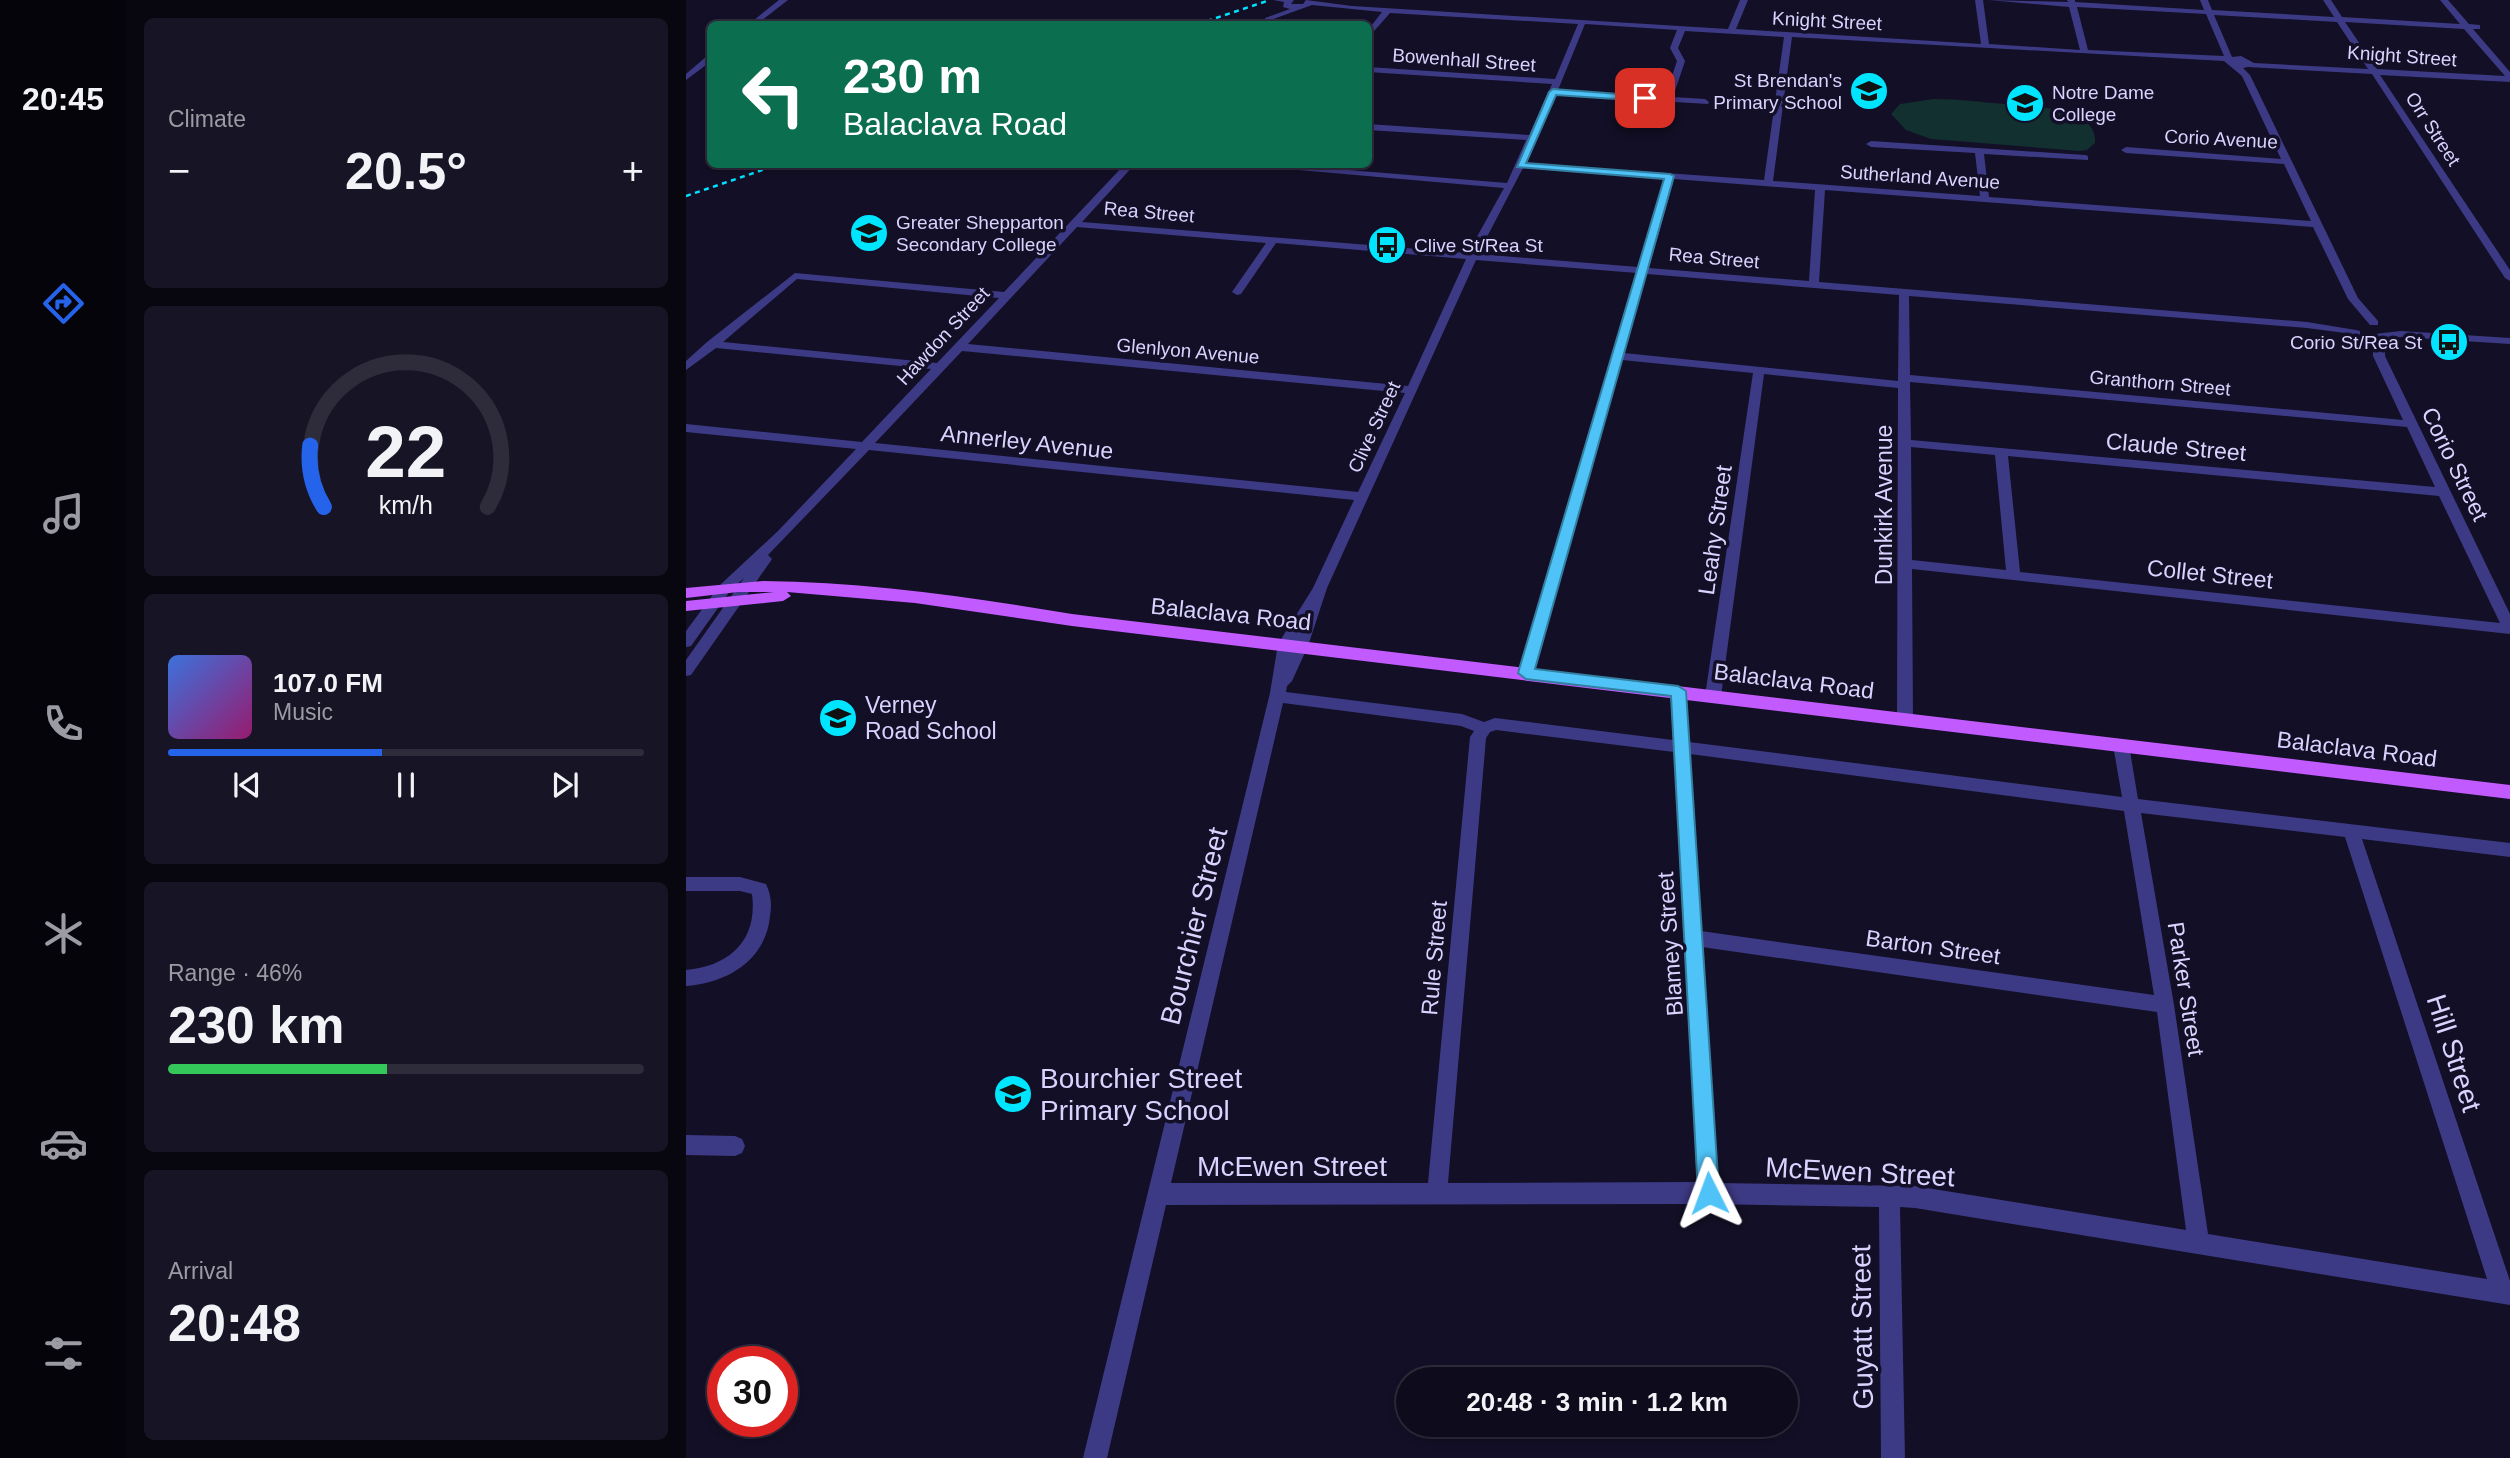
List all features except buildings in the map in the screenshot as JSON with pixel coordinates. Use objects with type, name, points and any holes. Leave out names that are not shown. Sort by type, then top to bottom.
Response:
[{"type":"main road","name":"Balaclava Road","points":[[686,593],[747,585],[819,587],[1003,607],[1072,620],[2510,792]]},
{"type":"main road","name":"Balaclava Road","points":[[686,606],[791,596],[1002,618],[1072,620]]},
{"type":"street","points":[[757,21],[784,0]]},
{"type":"street","points":[[1267,0],[1309,3]]},
{"type":"street","points":[[1277,0],[1287,3]]},
{"type":"street","points":[[1979,0],[1985,47]]},
{"type":"street","points":[[1992,0],[2072,2],[2477,27]]},
{"type":"street","points":[[2204,0],[2230,61],[2246,65]]},
{"type":"street","name":"Orr Street","points":[[2327,0],[2510,278]]},
{"type":"street","points":[[2444,0],[2510,78]]},
{"type":"street","points":[[2455,0],[2510,65]]},
{"type":"street","points":[[2072,2],[2085,53]]},
{"type":"street","points":[[1267,21],[1287,3]]},
{"type":"street","points":[[1268,21],[1309,3]]},
{"type":"street","name":"Knight Street","points":[[1309,3],[1352,8],[2230,61],[2246,65],[2292,65],[2510,78]]},
{"type":"street","points":[[1731,31],[1743,4]]},
{"type":"street","points":[[1743,4],[1745,32]]},
{"type":"street","points":[[1372,31],[1388,10]]},
{"type":"street","name":"Clive Street","points":[[1293,645],[1585,22]]},
{"type":"street","points":[[1668,100],[1681,61],[1674,48],[1682,28]]},
{"type":"street","points":[[1768,184],[1788,35]]},
{"type":"street","points":[[2223,41],[2246,65],[2287,161],[2353,299],[2378,330],[2510,341]]},
{"type":"street","points":[[686,78],[707,60]]},
{"type":"street","name":"Bowenhall Street","points":[[1372,69],[1558,82]]},
{"type":"street","points":[[1553,92],[1705,102]]},
{"type":"street","points":[[1372,127],[1532,138]]},
{"type":"street","points":[[1871,144],[2085,158]]},
{"type":"street","name":"Corio Avenue","points":[[2126,150],[2259,157],[2287,161],[2275,162],[2126,150]]},
{"type":"street","points":[[1979,151],[1985,200]]},
{"type":"street","name":"Sutherland Avenue","points":[[1520,165],[2318,224]]},
{"type":"street","name":"Hawdon Street","points":[[686,642],[725,588],[783,534],[1127,168]]},
{"type":"street","points":[[1292,168],[1510,186]]},
{"type":"street","points":[[1526,673],[1670,176]]},
{"type":"street","points":[[1814,284],[1820,187]]},
{"type":"street","name":"Rea Street","points":[[1076,224],[2378,330]]},
{"type":"street","points":[[1237,292],[1273,240]]},
{"type":"street","points":[[686,367],[796,276],[1008,296]]},
{"type":"street","name":"Dunkirk Avenue","points":[[1904,291],[1905,719]]},
{"type":"street","points":[[2353,299],[2355,328]]},
{"type":"street","name":"Corio Street","points":[[2355,328],[2379,356],[2510,629]]},
{"type":"street","name":"Corio Street","points":[[2378,330],[2379,356]]},
{"type":"street","points":[[711,344],[941,367]]},
{"type":"street","name":"Glenlyon Avenue","points":[[959,347],[1413,390]]},
{"type":"street","name":"Granthorn Street","points":[[1618,356],[2412,424]]},
{"type":"street","name":"Leahy Street","points":[[1713,696],[1759,370]]},
{"type":"street","name":"Annerley Avenue","points":[[686,428],[1363,497]]},
{"type":"street","name":"Claude Street","points":[[1905,443],[2445,492]]},
{"type":"street","points":[[2001,452],[2012,575]]},
{"type":"street","name":"Hawdon Street","points":[[686,671],[783,534]]},
{"type":"street","name":"Collet Street","points":[[1905,564],[2510,629]]},
{"type":"street","name":"Bourchier Street","points":[[1095,1458],[1278,695],[1293,645]]},
{"type":"street","name":"Blamey Street","points":[[1678,691],[1709,1193]]},
{"type":"street","points":[[1278,695],[1462,720],[1484,728],[1495,724],[1508,725],[2131,805],[2510,850]]},
{"type":"street","name":"Rule Street","points":[[1437,1194],[1478,737],[1484,728]]},
{"type":"street","name":"Parker Street","points":[[2121,745],[2165,1005],[2198,1242]]},
{"type":"street","name":"Hill Street","points":[[2351,831],[2507,1293]]},
{"type":"street","points":[[686,884],[740,884],[760,889],[764,903],[749,950],[736,964],[719,973],[686,978]]},
{"type":"street","name":"Barton Street","points":[[1695,938],[2165,1005]]},
{"type":"street","points":[[686,1145],[734,1146]]},
{"type":"street","name":"McEwen Street","points":[[1158,1194],[1709,1193],[1889,1196],[2198,1242],[2507,1293]]},
{"type":"street","name":"Guyatt Street","points":[[1889,1196],[1894,1458]]},
{"type":"green space","points":[[1934,99],[2060,110],[2086,121],[2093,131],[2095,143],[2087,150],[2079,151],[1931,139],[1906,130],[1891,114],[1900,104]]},
{"type":"railway","points":[[1207,21],[1270,0]]},
{"type":"railway","points":[[686,196],[768,168]]},
{"type":"place","name":"St Brendan's Primary School","points":[[1869,91]]},
{"type":"place","name":"Notre Dame College","points":[[2025,103]]},
{"type":"place","name":"Greater Shepparton Secondary College","points":[[869,233]]},
{"type":"place","name":"Clive St/Rea St","points":[[1387,245]]},
{"type":"place","name":"Corio St/Rea St","points":[[2449,342]]},
{"type":"place","name":"Verney Road School","points":[[838,718]]},
{"type":"place","name":"Bourchier Street Primary School","points":[[1013,1094]]},
{"type":"route","points":[[1645,98],[1553,92],[1520,165],[1670,176],[1526,673],[1678,691],[1709,1193]]}]
